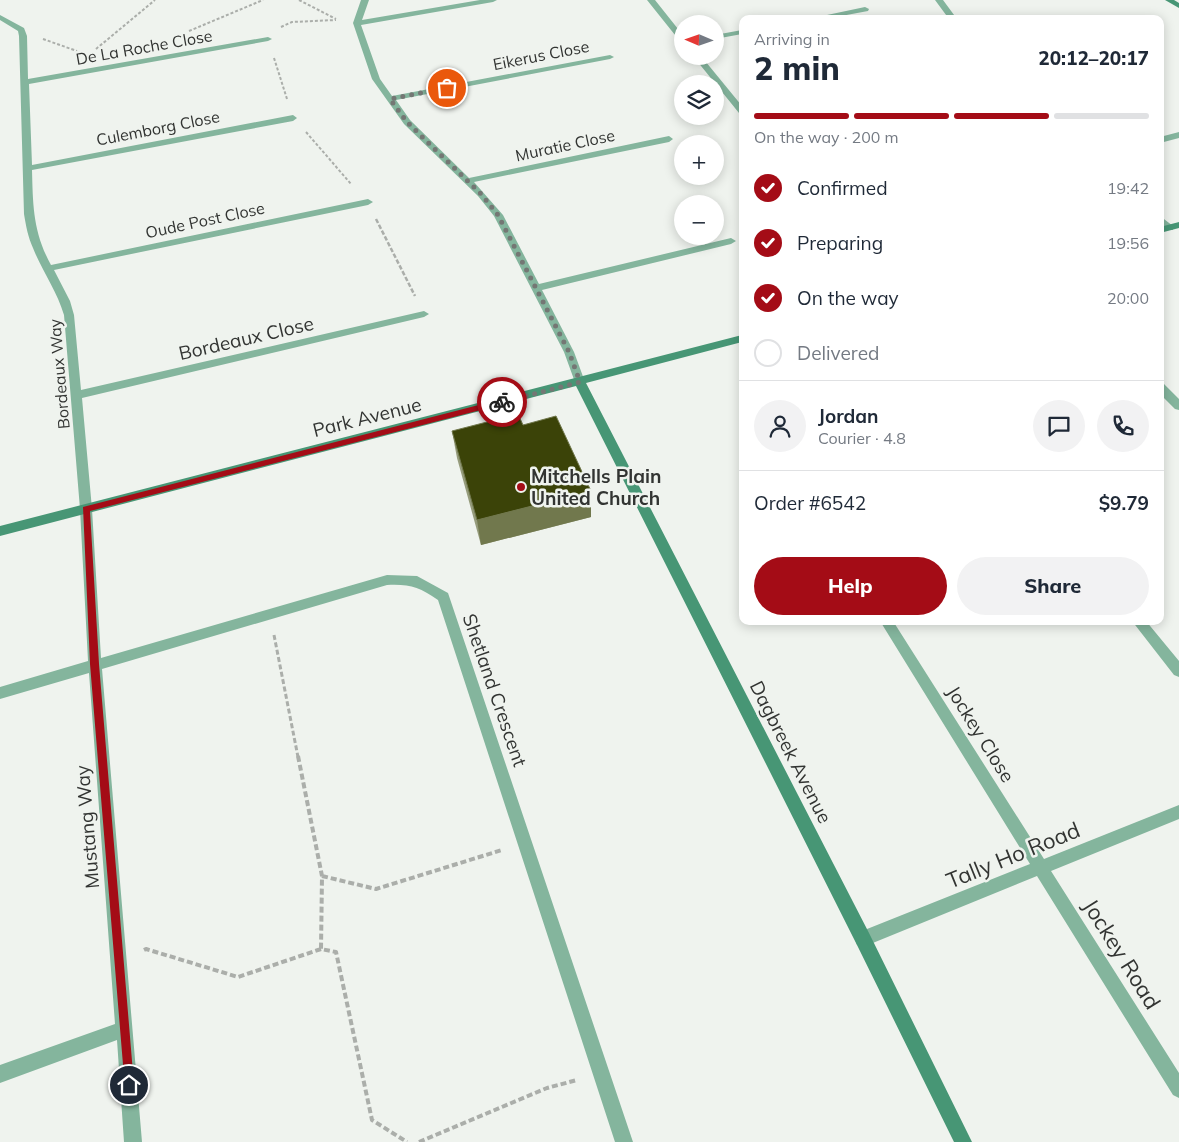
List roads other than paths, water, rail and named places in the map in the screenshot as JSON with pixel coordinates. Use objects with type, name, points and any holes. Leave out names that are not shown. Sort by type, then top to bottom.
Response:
[{"type":"street","points":[[365,0],[357,23],[376,79],[407,122],[481,194],[498,215],[569,352],[580,382]]},
{"type":"street","points":[[357,23],[493,0]]},
{"type":"street","points":[[651,0],[674,28]]},
{"type":"street","points":[[939,0],[950,15]]},
{"type":"street","points":[[1170,0],[1179,6]]},
{"type":"street","points":[[833,15],[865,9]]},
{"type":"street","name":"Bordeaux Way","points":[[0,17],[21,30],[24,47],[29,214],[32,233],[38,250],[65,300],[69,315],[86,509]]},
{"type":"street","points":[[724,35],[739,33]]},
{"type":"street","name":"De La Roche Close","points":[[25,82],[268,39]]},
{"type":"street","name":"Eikerus Close","points":[[390,99],[610,57]]},
{"type":"street","points":[[704,65],[739,107]]},
{"type":"street","name":"Culemborg Close","points":[[28,168],[293,118]]},
{"type":"street","points":[[1164,139],[1179,135]]},
{"type":"street","name":"Muratie Close","points":[[467,181],[669,138]]},
{"type":"street","name":"Oude Post Close","points":[[49,268],[368,202]]},
{"type":"street","points":[[537,288],[731,240]]},
{"type":"street","name":"Bordeaux Close","points":[[76,395],[424,314]]},
{"type":"street","name":"Park Avenue","points":[[0,531],[739,340]]},
{"type":"street","name":"Dagbreek Avenue","points":[[580,382],[864,939],[963,1142]]},
{"type":"street","points":[[1164,391],[1179,406]]},
{"type":"street","name":"Mustang Way","points":[[86,509],[95,664],[133,1142]]},
{"type":"street","name":"Shetland Crescent","points":[[0,693],[386,580],[407,579],[423,583],[443,597],[624,1142]]},
{"type":"street","name":"Jockey Close","points":[[889,625],[1042,869]]},
{"type":"street","points":[[1141,625],[1179,671]]},
{"type":"street","name":"Tally Ho Road","points":[[864,939],[1042,869],[1179,812]]},
{"type":"street","name":"Jockey Road","points":[[1042,869],[1179,1089]]},
{"type":"street","points":[[0,1074],[124,1028]]},
{"type":"place","name":"Mitchells Plain United Church","points":[[521,487]]}]
